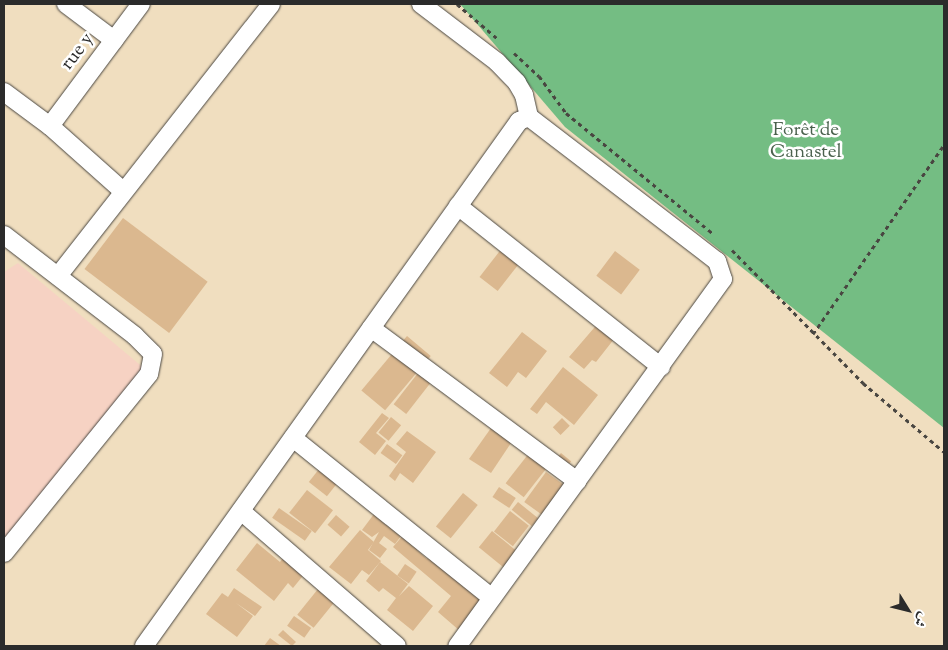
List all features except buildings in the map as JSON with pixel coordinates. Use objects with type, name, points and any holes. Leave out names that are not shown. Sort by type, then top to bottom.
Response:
[{"type":"street","points":[[66,4],[114,40]]},
{"type":"street","name":"rue y","points":[[50,126],[141,4]]},
{"type":"street","points":[[58,276],[271,4]]},
{"type":"street","points":[[421,4],[497,62],[517,83],[524,94],[529,117],[709,255],[723,270],[723,279],[718,291],[457,646]]},
{"type":"street","points":[[4,92],[50,126],[124,191]]},
{"type":"street","points":[[152,643],[240,511],[458,206],[519,121],[529,117]]},
{"type":"street","points":[[458,206],[661,367]]},
{"type":"street","points":[[4,234],[135,336],[153,354],[149,374],[4,553]]},
{"type":"street","points":[[371,328],[577,481]]},
{"type":"street","points":[[292,438],[492,598]]},
{"type":"street","points":[[240,511],[397,646]]},
{"type":"path","points":[[813,334],[944,144]]},
{"type":"shaded area","points":[[18,263],[145,369],[4,540],[4,272]]},
{"type":"green space","name":"Forêt de Canastel","points":[[460,4],[944,4],[944,428],[565,127]]}]
